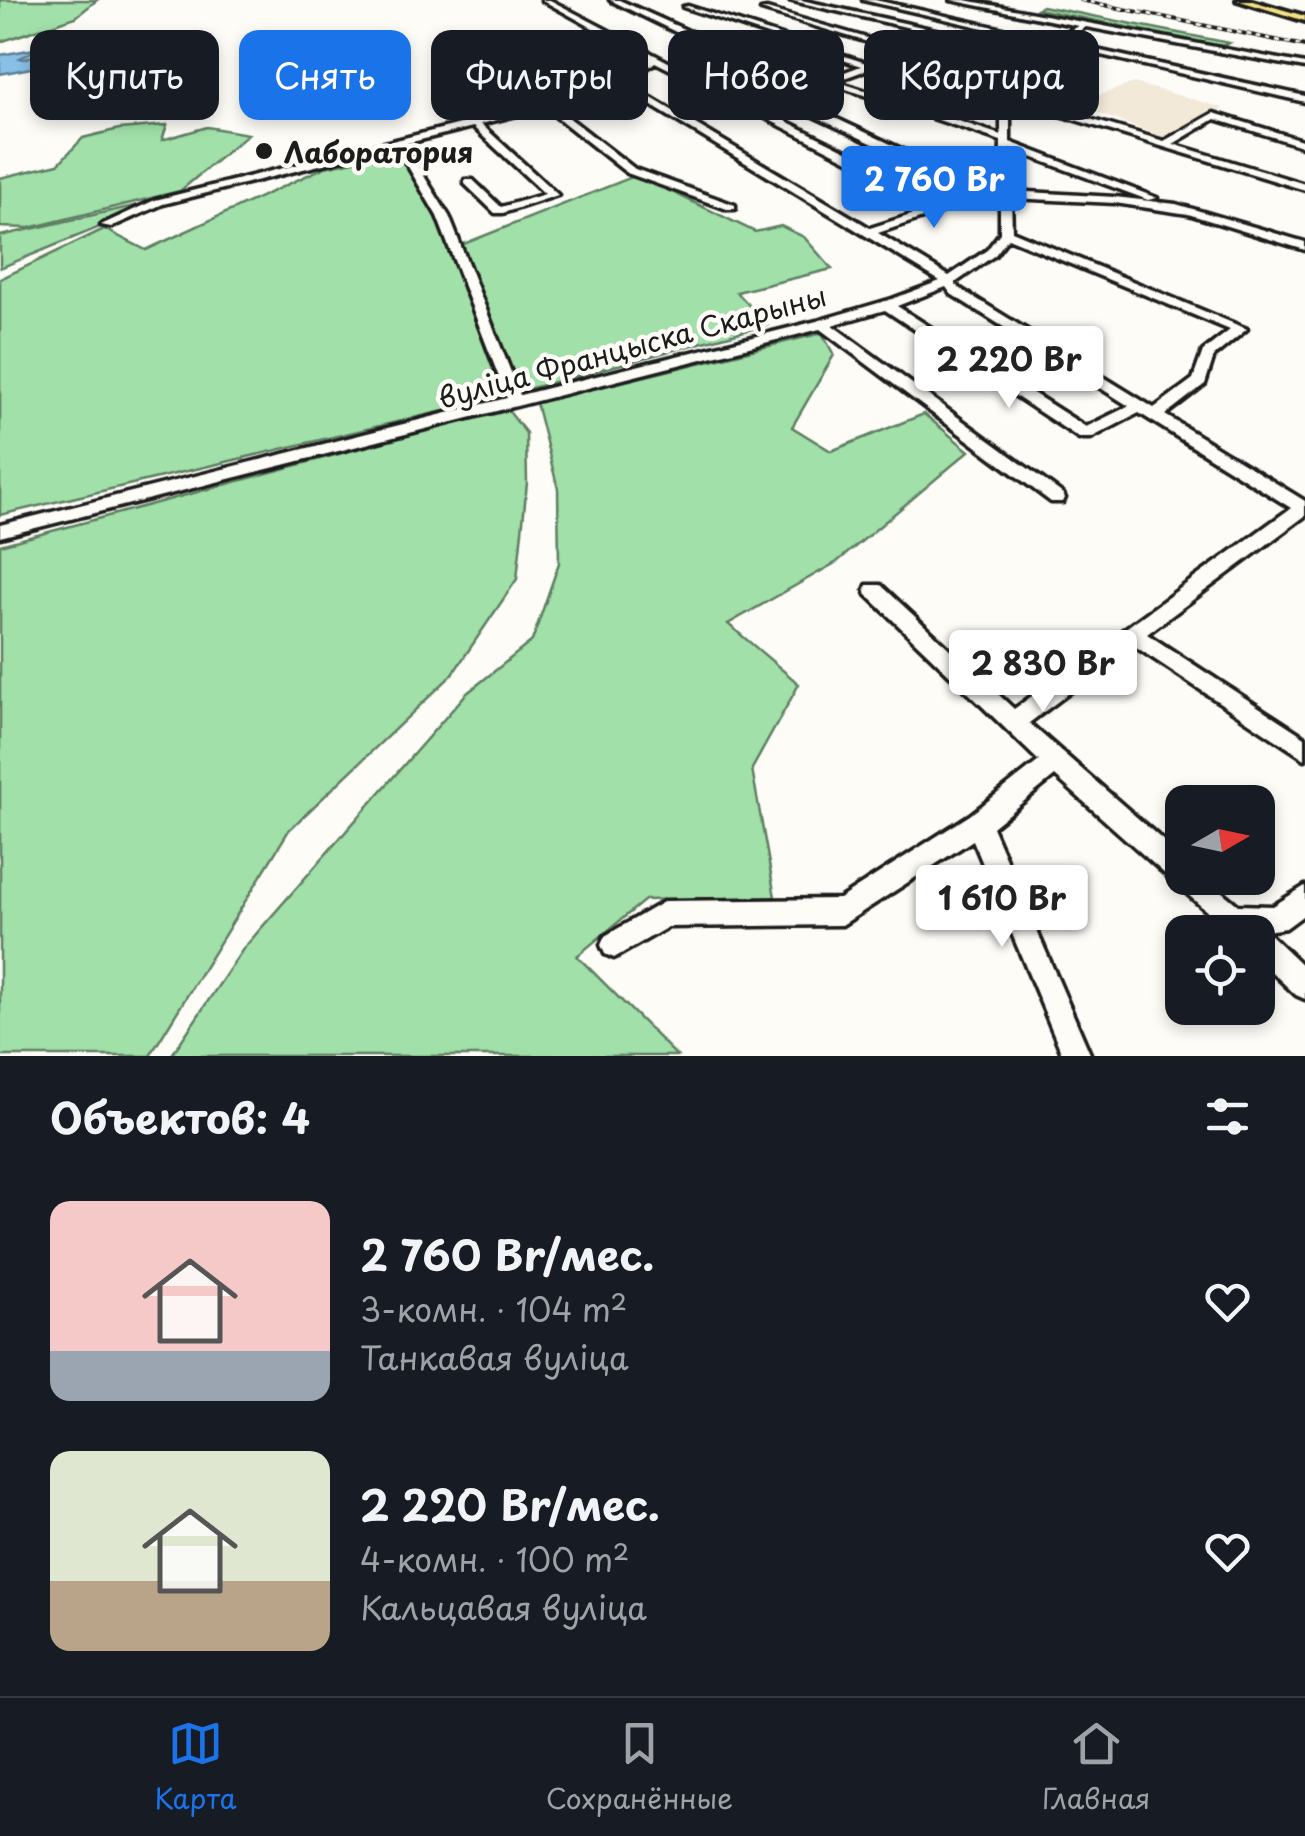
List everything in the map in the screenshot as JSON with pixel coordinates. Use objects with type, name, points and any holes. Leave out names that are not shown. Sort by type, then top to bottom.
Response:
[{"type":"main road","points":[[1241,0],[1305,19]]},
{"type":"street","points":[[544,0],[591,28],[668,63]]},
{"type":"street","points":[[613,0],[675,30]]},
{"type":"street","points":[[792,0],[929,30]]},
{"type":"street","points":[[866,0],[1005,30]]},
{"type":"street","points":[[954,0],[1305,66]]},
{"type":"street","points":[[693,2],[864,65]]},
{"type":"street","points":[[765,10],[864,40]]},
{"type":"street","points":[[1075,30],[1086,24]]},
{"type":"street","points":[[1099,51],[1305,99]]},
{"type":"street","points":[[648,64],[657,57]]},
{"type":"street","points":[[844,87],[1006,142],[1186,211],[1305,246]]},
{"type":"street","points":[[648,100],[948,280],[955,290],[1305,508],[1013,722]]},
{"type":"street","points":[[1166,144],[1214,116],[1305,144]]},
{"type":"street","points":[[108,225],[159,202],[482,120]]},
{"type":"street","points":[[566,120],[631,171],[731,206]]},
{"type":"street","points":[[781,120],[946,205]]},
{"type":"street","points":[[831,120],[987,193],[1083,198],[1186,211]]},
{"type":"street","points":[[886,304],[1085,434],[1148,410],[1200,381],[1208,354],[1240,328],[1006,232],[1009,196],[1006,120]]},
{"type":"street","points":[[1087,120],[1305,187]]},
{"type":"street","points":[[469,182],[498,212],[554,195],[474,122]]},
{"type":"street","points":[[398,141],[443,216],[516,402]]},
{"type":"street","points":[[870,232],[987,193]]},
{"type":"street","name":"вуліца Францыска Скарыны","points":[[0,531],[822,324],[948,280],[988,254],[1006,232]]},
{"type":"street","points":[[822,324],[1056,498]]},
{"type":"street","points":[[874,590],[1056,762],[1165,857]]},
{"type":"street","points":[[1132,634],[1305,748]]},
{"type":"street","points":[[614,945],[665,914],[842,912],[978,823],[1056,762]]},
{"type":"street","points":[[978,823],[1076,1056]]},
{"type":"street","points":[[1207,895],[1230,915]]},
{"type":"street","points":[[1275,919],[1305,898]]},
{"type":"street","points":[[1275,957],[1305,986]]},
{"type":"shaded area","points":[[1134,83],[1224,108],[1165,138],[1099,113],[1099,95]]},
{"type":"green space","points":[[0,0],[97,0],[76,17],[0,42]]},
{"type":"green space","points":[[1042,6],[1229,43],[1222,46],[1037,9]]},
{"type":"green space","points":[[167,125],[162,140],[207,127],[248,134],[180,191],[29,228],[0,227],[0,178],[58,164],[83,138],[119,129]]},
{"type":"green space","points":[[401,151],[441,228],[503,397],[0,515],[0,279],[104,229],[146,250],[325,167]]},
{"type":"green space","points":[[637,175],[755,232],[781,226],[804,237],[832,269],[737,292],[767,325],[517,392],[461,245]]},
{"type":"green space","points":[[138,205],[146,208],[0,268],[0,236]]},
{"type":"green space","points":[[822,333],[834,355],[792,427],[831,451],[924,414],[969,451],[837,562],[728,624],[799,684],[752,769],[775,897],[645,900],[577,956],[677,1056],[171,1056],[243,949],[466,694],[532,641],[559,563],[558,489],[536,403]]},
{"type":"green space","points":[[507,409],[526,433],[527,483],[517,579],[452,675],[289,830],[150,1056],[0,1056],[0,545]]},
{"type":"water","points":[[30,50],[20,58],[30,57],[30,68],[0,74],[0,55]]},
{"type":"railway","points":[[1080,0],[1305,46]]},
{"type":"place","name":"Лаборатория","points":[[264,151]]}]
